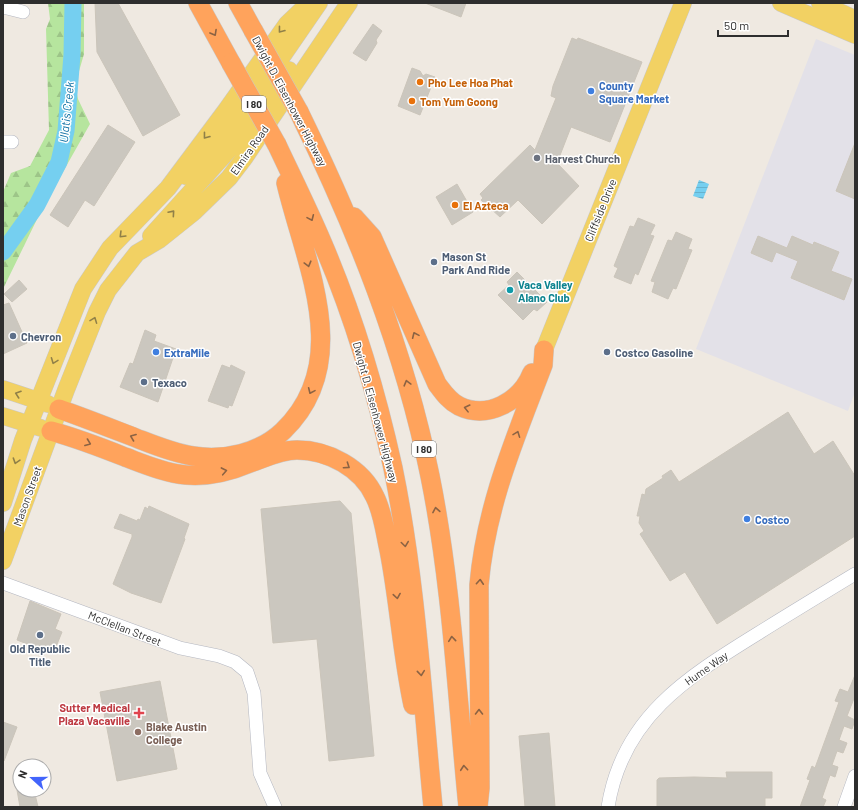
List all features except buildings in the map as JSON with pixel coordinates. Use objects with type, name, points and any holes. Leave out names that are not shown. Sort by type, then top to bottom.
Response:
[{"type":"highway","name":"Dwight D. Eisenhower Highway","points":[[198,3],[276,145],[317,230],[342,292],[367,366],[384,430],[400,506],[413,594],[433,807]]},
{"type":"highway","name":"Dwight D. Eisenhower Highway","points":[[238,3],[299,112],[342,203],[382,303],[399,355],[417,420],[430,476],[444,566],[468,807]]},
{"type":"highway","points":[[59,409],[159,447],[193,456],[215,458],[254,450],[278,436],[292,423],[305,405],[319,369],[322,348],[321,330],[312,279],[276,145]]},
{"type":"highway","points":[[342,203],[372,237],[437,384],[447,397],[459,406],[476,410],[492,409],[505,404],[520,392],[529,382],[536,363],[544,350]]},
{"type":"highway","points":[[478,807],[480,788],[479,585],[481,561],[485,536],[503,471],[543,364],[544,350]]},
{"type":"highway","points":[[51,431],[77,438],[148,465],[186,475],[208,474],[232,470],[281,452],[296,450],[322,454],[337,459],[364,479],[375,496],[382,516],[394,575],[408,684],[431,788]]},
{"type":"main road","points":[[30,424],[83,289],[110,248],[168,188],[227,110],[278,35],[309,3]]},
{"type":"main road","points":[[168,188],[188,174],[210,153],[237,122],[319,3]]},
{"type":"main road","name":"Elmira Road","points":[[51,431],[97,312],[108,290],[137,253],[245,132],[338,3]]},
{"type":"main road","name":"Elmira Road","points":[[137,253],[159,240],[194,212],[229,178],[245,157],[349,3]]},
{"type":"main road","name":"Cliffside Drive","points":[[544,350],[683,3]]},
{"type":"main road","points":[[781,3],[854,28]]},
{"type":"main road","points":[[820,3],[854,28]]},
{"type":"main road","points":[[3,389],[59,409]]},
{"type":"main road","points":[[3,416],[51,431]]},
{"type":"main road","name":"Mason Street","points":[[3,503],[30,424]]},
{"type":"main road","name":"Mason Street","points":[[3,561],[51,431]]},
{"type":"street","points":[[3,7],[23,12]]},
{"type":"street","name":"Hume Way","points":[[608,807],[614,780],[626,751],[645,720],[665,698],[706,666],[855,574]]},
{"type":"street","name":"McClellan Street","points":[[3,583],[180,648],[219,656],[235,662],[247,672],[254,693],[260,773],[275,807]]},
{"type":"street","points":[[844,807],[855,776]]},
{"type":"shaded area","points":[[816,39],[855,55],[855,392],[848,411],[696,349]]},
{"type":"green space","points":[[48,3],[84,3],[84,54],[75,85],[78,99],[90,124],[42,209],[3,289],[3,192],[11,173],[30,166],[49,130],[46,29],[50,19]]},
{"type":"water","points":[[699,180],[709,184],[703,199],[693,196]]},
{"type":"waterway","name":"Ulatis Creek","points":[[3,252],[37,205],[59,162],[66,131],[72,55],[73,3]]},
{"type":"place","name":"Pho Lee Hoa Phat","points":[[420,82]]},
{"type":"place","name":"County Square Market","points":[[591,91]]},
{"type":"place","name":"Tom Yum Goong","points":[[412,101]]},
{"type":"place","name":"Harvest Church","points":[[537,158]]},
{"type":"place","name":"El Azteca","points":[[455,205]]},
{"type":"place","name":"Mason St Park And Ride","points":[[434,262]]},
{"type":"place","name":"Vaca Valley Alano Club","points":[[510,290]]},
{"type":"place","name":"Chevron","points":[[13,336]]},
{"type":"place","name":"ExtraMile","points":[[156,352]]},
{"type":"place","name":"Costco Gasoline","points":[[607,352]]},
{"type":"place","name":"Texaco","points":[[144,382]]},
{"type":"place","name":"Costco","points":[[747,519]]},
{"type":"place","name":"Old Republic Title","points":[[40,635]]},
{"type":"place","name":"Sutter Medical Plaza Vacaville","points":[[139,713]]},
{"type":"place","name":"Blake Austin College","points":[[138,732]]}]
